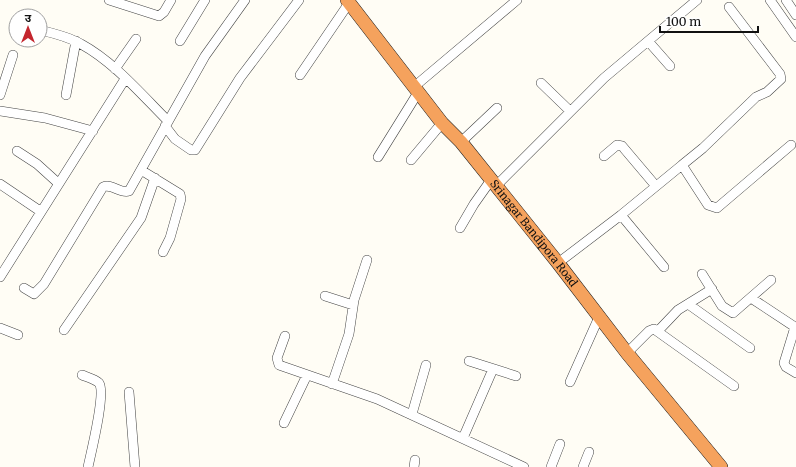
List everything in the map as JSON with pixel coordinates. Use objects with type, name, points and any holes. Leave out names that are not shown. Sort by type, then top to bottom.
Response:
[{"type":"highway","name":"Srinagar Bandipora Road","points":[[348,2],[442,123],[461,142],[558,263],[627,353],[721,467]]},
{"type":"street","points":[[109,0],[159,16],[164,12],[171,0]]},
{"type":"street","points":[[180,41],[205,0]]},
{"type":"street","points":[[24,288],[34,294],[44,284],[103,187],[108,186],[127,192],[206,56],[244,0]]},
{"type":"street","points":[[48,32],[76,41],[95,53],[125,79],[166,123],[178,141],[191,150],[195,150],[240,78],[299,0]]},
{"type":"street","points":[[460,228],[474,204],[493,183],[604,78],[697,0]]},
{"type":"street","points":[[770,0],[796,37]]},
{"type":"street","points":[[786,0],[796,15]]},
{"type":"street","points":[[300,75],[348,2]]},
{"type":"street","points":[[378,157],[417,89],[512,2]]},
{"type":"street","points":[[558,263],[621,215],[655,185],[703,148],[756,97],[767,92],[781,79],[780,74],[729,7]]},
{"type":"street","points":[[115,69],[136,39]]},
{"type":"street","points":[[66,95],[76,41]]},
{"type":"street","points":[[648,41],[670,66]]},
{"type":"street","points":[[0,95],[3,78],[13,55]]},
{"type":"street","points":[[0,277],[40,211],[93,131],[125,79]]},
{"type":"street","points":[[541,83],[570,111]]},
{"type":"street","points":[[461,142],[497,108]]},
{"type":"street","points":[[0,111],[45,118],[93,131]]},
{"type":"street","points":[[411,160],[442,123]]},
{"type":"street","points":[[604,156],[617,145],[622,146],[655,185]]},
{"type":"street","points":[[682,165],[708,205],[717,208],[791,146]]},
{"type":"street","points":[[17,151],[37,164],[58,183]]},
{"type":"street","points":[[140,170],[178,192],[181,196],[170,238],[163,252]]},
{"type":"street","points":[[64,330],[141,218],[155,178]]},
{"type":"street","points":[[0,184],[40,211]]},
{"type":"street","points":[[621,215],[664,267]]},
{"type":"street","points":[[332,384],[349,334],[353,305],[367,260]]},
{"type":"street","points":[[702,274],[722,306],[732,313],[771,280]]},
{"type":"street","points":[[658,331],[678,310],[712,290]]},
{"type":"street","points":[[325,296],[353,305]]},
{"type":"street","points":[[751,298],[795,327],[784,363],[786,367],[796,373]]},
{"type":"street","points":[[688,304],[750,348]]},
{"type":"street","points":[[570,382],[599,317]]},
{"type":"street","points":[[0,328],[18,335]]},
{"type":"street","points":[[627,353],[650,330],[658,331],[734,386]]},
{"type":"street","points":[[285,336],[277,362],[307,375],[377,399],[523,467]]},
{"type":"street","points":[[469,361],[516,376]]},
{"type":"street","points":[[412,414],[426,366]]},
{"type":"street","points":[[463,438],[493,369]]},
{"type":"street","points":[[82,375],[96,381],[100,387],[97,426],[88,467]]},
{"type":"street","points":[[284,423],[307,375]]},
{"type":"street","points":[[129,392],[135,467]]},
{"type":"street","points":[[551,467],[560,444]]},
{"type":"street","points":[[583,467],[589,452]]}]
